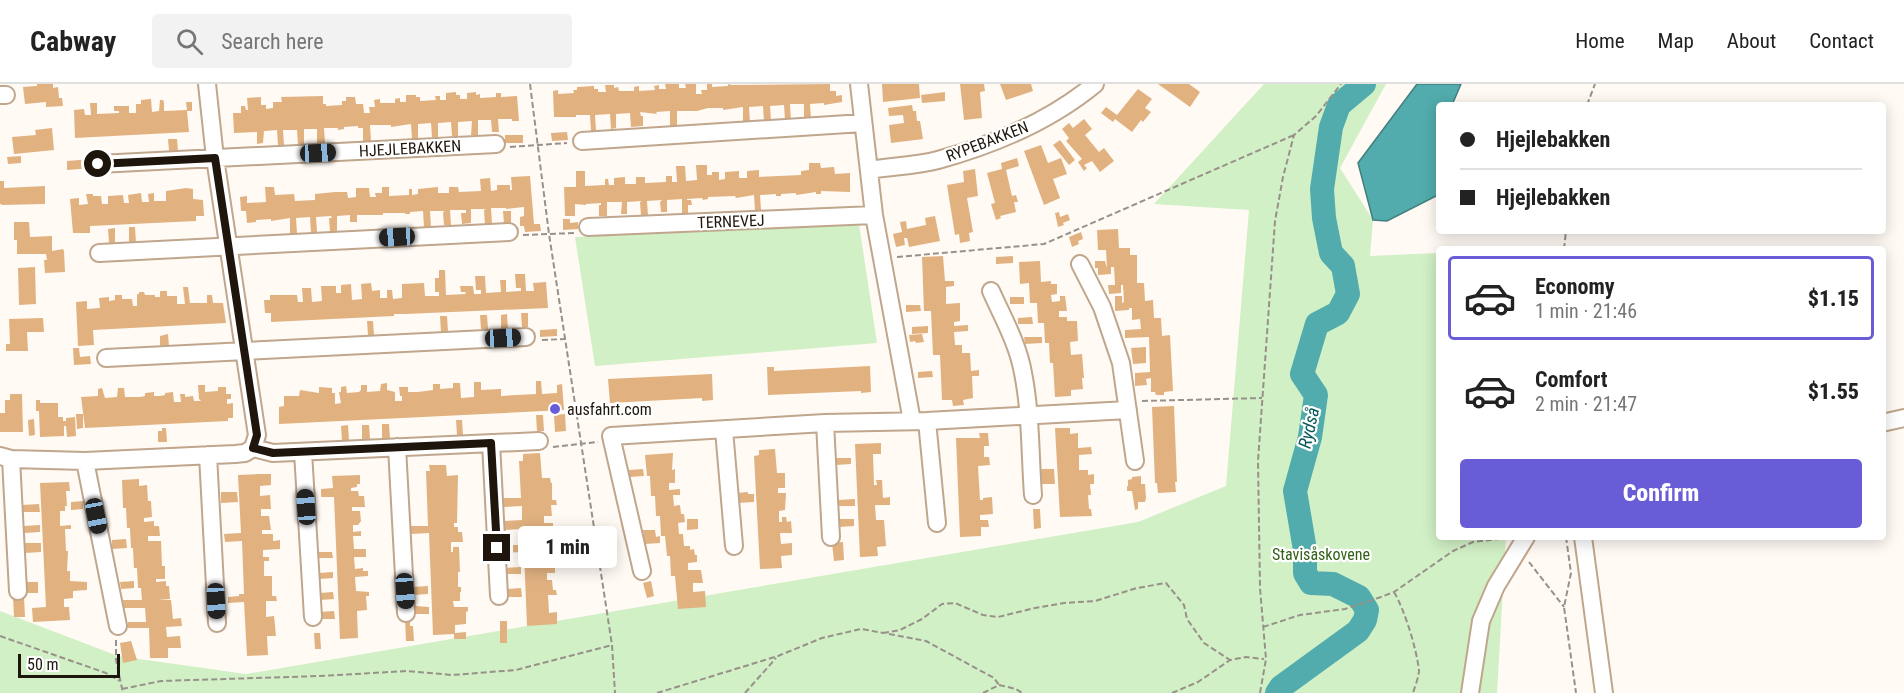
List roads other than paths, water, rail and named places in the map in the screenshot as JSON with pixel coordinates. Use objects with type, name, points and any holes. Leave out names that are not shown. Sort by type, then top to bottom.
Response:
[{"type":"street","points":[[18,591],[5,458],[85,460],[245,453],[253,448],[257,435],[215,158],[207,84]]},
{"type":"street","points":[[859,84],[874,215],[919,421],[938,523]]},
{"type":"street","name":"RYPEBAKKEN","points":[[869,170],[936,160],[985,145],[1038,122],[1095,84]]},
{"type":"street","points":[[582,141],[862,123]]},
{"type":"street","name":"HJEJLEBAKKEN","points":[[98,164],[496,144]]},
{"type":"street","name":"TERNEVEJ","points":[[588,227],[874,215]]},
{"type":"street","points":[[99,253],[510,232]]},
{"type":"street","points":[[1080,264],[1102,307],[1120,363],[1135,461]]},
{"type":"street","points":[[991,291],[1012,337],[1023,373],[1033,495]]},
{"type":"street","points":[[106,358],[526,337]]},
{"type":"street","points":[[642,571],[611,436],[825,423],[919,421],[1128,410]]},
{"type":"street","points":[[1886,422],[1904,418]]},
{"type":"street","points":[[825,423],[831,537]]},
{"type":"street","points":[[724,430],[734,546]]},
{"type":"street","points":[[253,448],[273,453],[538,441]]},
{"type":"street","points":[[491,443],[499,596]]},
{"type":"street","points":[[397,447],[406,613]]},
{"type":"street","points":[[303,452],[313,617]]},
{"type":"street","points":[[208,455],[217,623]]},
{"type":"street","points":[[85,460],[118,626]]},
{"type":"street","points":[[1583,540],[1604,693]]},
{"type":"street","points":[[1470,693],[1481,621],[1517,542]]},
{"type":"water","points":[[1417,84],[1461,84],[1453,102],[1436,102],[1436,196],[1387,221],[1373,220],[1358,163]]},
{"type":"waterway","name":"Rydså","points":[[1277,693],[1281,687],[1358,631],[1365,620],[1367,610],[1359,597],[1333,584],[1311,583],[1305,573],[1305,550],[1295,491],[1310,437],[1316,395],[1302,374],[1317,324],[1338,313],[1348,294],[1343,266],[1331,253],[1324,218],[1322,189],[1331,127],[1339,105],[1364,84]]},
{"type":"place","name":"ausfahrt.com","points":[[555,409]]},
{"type":"park label","name":"Stavisåskovene","points":[[1321,554]]}]
